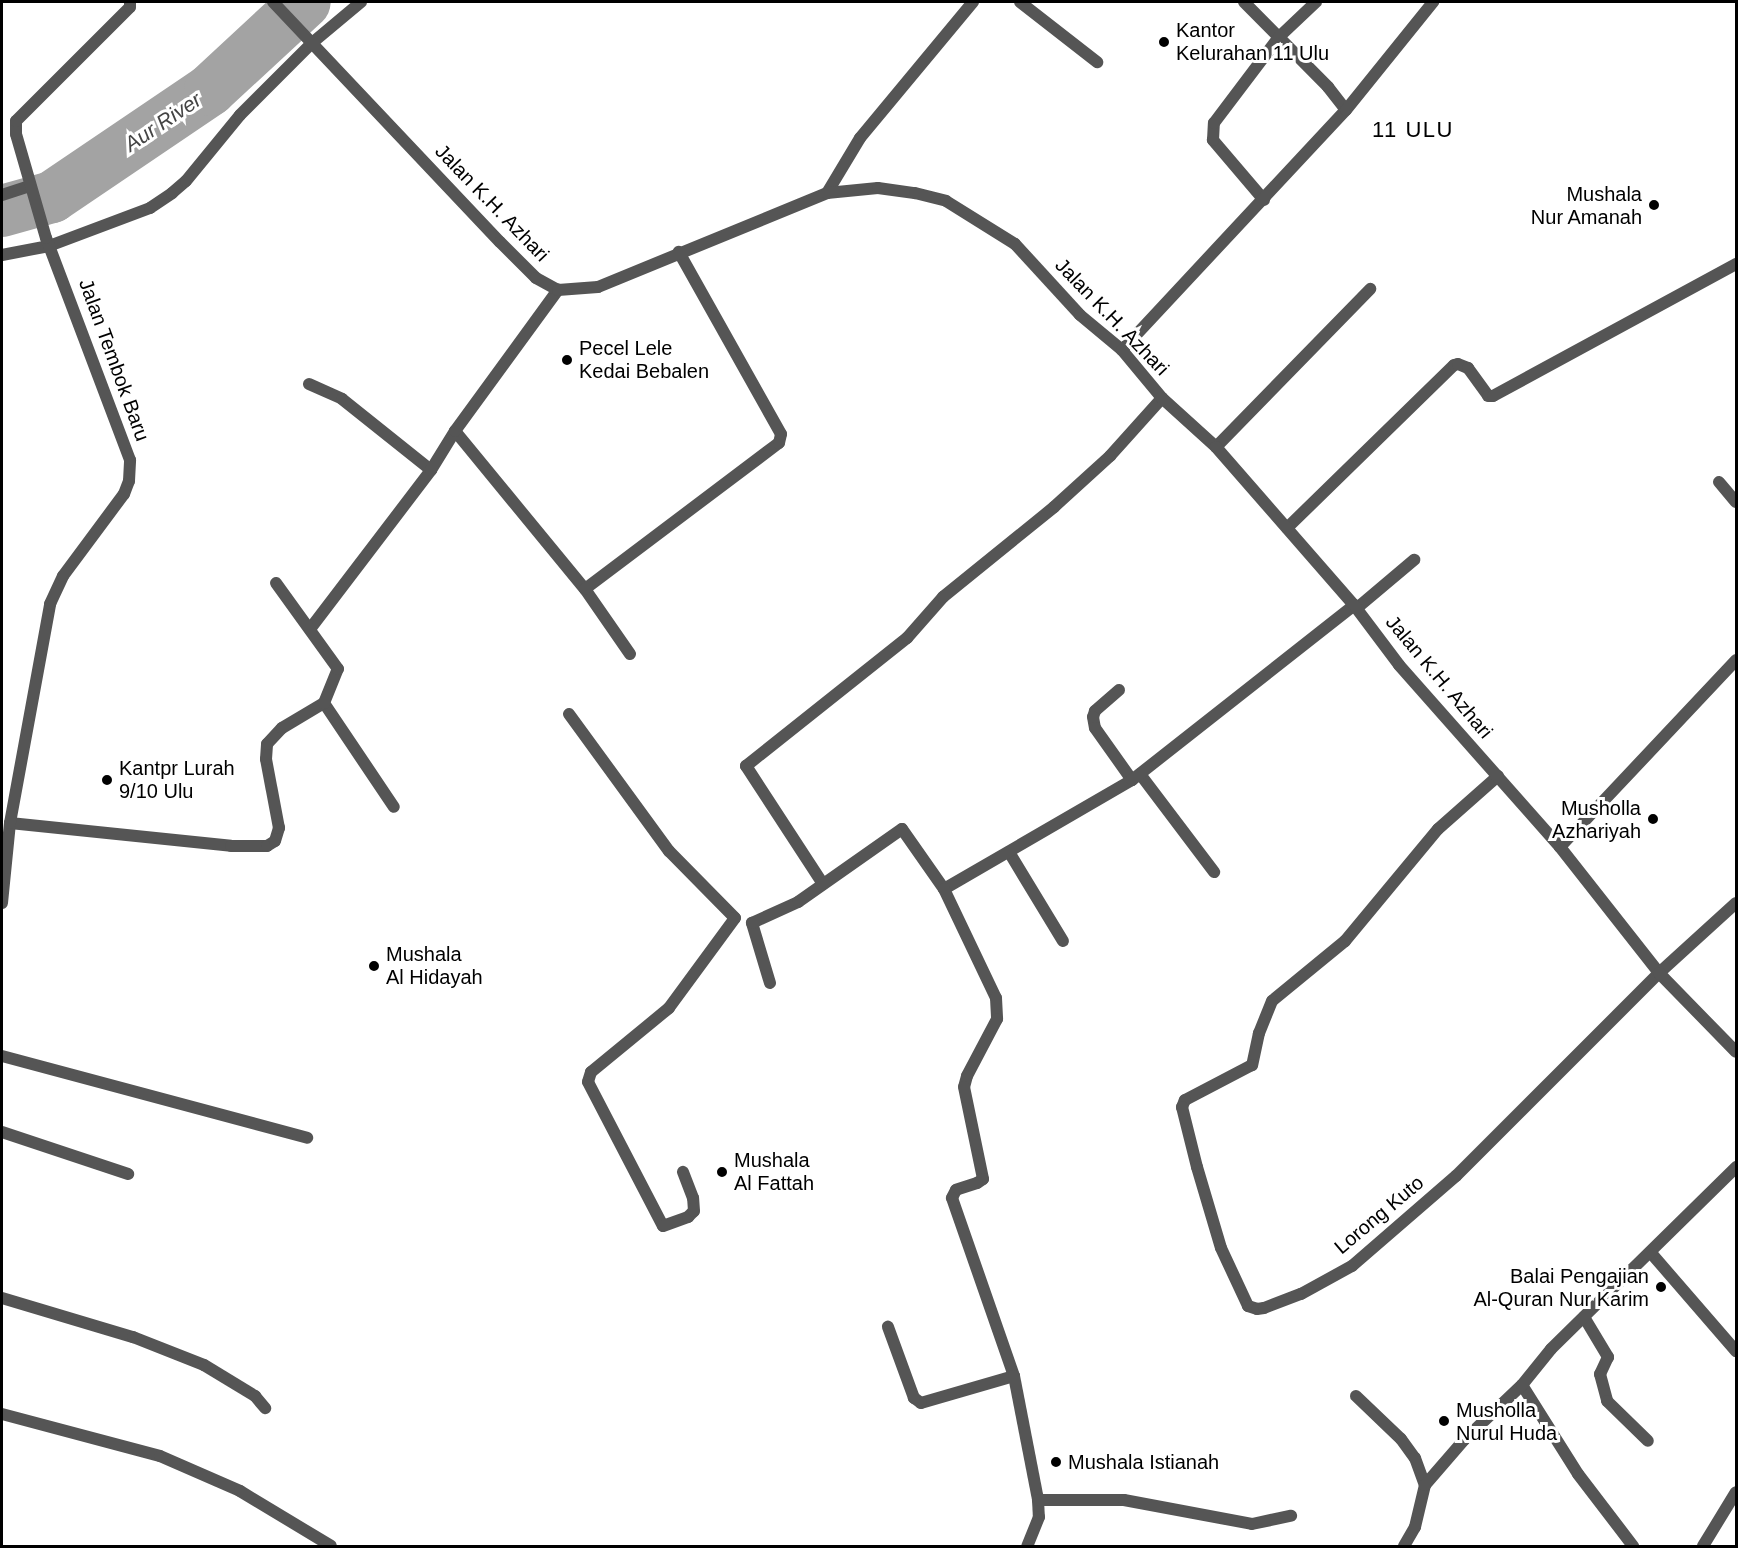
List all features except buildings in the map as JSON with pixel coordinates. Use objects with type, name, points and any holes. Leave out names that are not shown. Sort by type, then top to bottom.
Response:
[{"type":"street","name":"Jalan Tembok Baru","points":[[2,903],[10,823],[50,604],[63,576],[124,494],[129,481],[130,460],[47,242],[30,189],[16,134],[16,121],[130,7],[130,2]]},
{"type":"street","points":[[2,255],[150,208],[172,193],[186,181],[240,115],[310,41],[361,2]]},
{"type":"street","points":[[827,193],[860,138],[974,2]]},
{"type":"street","points":[[1020,2],[1097,62]]},
{"type":"street","points":[[1244,2],[1300,58],[1346,110]]},
{"type":"street","points":[[1264,200],[1213,140],[1214,123],[1281,39],[1316,2]]},
{"type":"street","points":[[1122,350],[1346,110],[1432,2]]},
{"type":"street","name":"Jalan K.H. Azhari","points":[[280,5],[310,41],[500,242],[536,278],[558,290],[598,288],[679,252],[723,237],[827,193],[878,188],[915,193],[946,201],[1016,244],[1080,315],[1122,350],[1162,398],[1216,447],[1355,606],[1399,664],[1560,847],[1659,973],[1737,1052]]},
{"type":"street","points":[[2,195],[30,189]]},
{"type":"street","points":[[585,590],[779,443],[781,434],[777,422],[679,252]]},
{"type":"street","points":[[1287,528],[1454,365],[1458,364],[1468,368],[1488,396],[1493,396],[1737,264]]},
{"type":"street","points":[[1216,447],[1370,289]]},
{"type":"street","points":[[310,629],[431,470],[455,431],[558,290]]},
{"type":"street","points":[[309,384],[342,399],[431,470]]},
{"type":"street","points":[[823,884],[746,766],[907,638],[943,597],[1054,507],[1110,456],[1162,398]]},
{"type":"street","points":[[455,431],[585,590],[630,654]]},
{"type":"street","points":[[1719,482],[1737,502]]},
{"type":"street","points":[[944,889],[1136,777],[1414,561]]},
{"type":"street","points":[[10,823],[231,846],[267,846],[275,841],[279,828],[266,759],[267,744],[282,728],[324,704],[338,669],[276,583]]},
{"type":"street","points":[[1560,847],[1735,663]]},
{"type":"street","points":[[1119,690],[1095,711],[1092,717],[1095,728],[1214,872]]},
{"type":"street","points":[[324,704],[394,807]]},
{"type":"street","points":[[569,714],[669,851],[735,918],[752,923],[790,906],[902,829],[944,889],[996,998],[998,1009],[997,1019],[967,1076],[964,1087],[983,1179],[956,1190],[952,1198],[1014,1376],[1038,1500],[1039,1517],[1027,1546]]},
{"type":"street","name":"Lorong Kuto","points":[[1498,776],[1437,830],[1345,941],[1272,1000],[1259,1033],[1252,1065],[1185,1100],[1182,1107],[1221,1248],[1248,1306],[1257,1309],[1264,1308],[1301,1294],[1352,1266],[1456,1176],[1659,973]]},
{"type":"street","points":[[1009,852],[1063,940]]},
{"type":"street","points":[[1659,973],[1737,903]]},
{"type":"street","points":[[683,1172],[693,1198],[694,1211],[688,1218],[663,1226],[588,1082],[591,1072],[669,1008],[735,918]]},
{"type":"street","points":[[752,923],[770,983]]},
{"type":"street","points":[[2,1056],[33,1062],[307,1138]]},
{"type":"street","points":[[2,1132],[128,1174]]},
{"type":"street","points":[[1404,1546],[1414,1527],[1425,1485],[1464,1440],[1522,1385],[1551,1349],[1737,1167]]},
{"type":"street","points":[[1651,1253],[1737,1351]]},
{"type":"street","points":[[2,1298],[133,1337],[204,1365],[255,1396],[266,1408]]},
{"type":"street","points":[[1584,1317],[1608,1357],[1600,1374],[1607,1401],[1648,1441]]},
{"type":"street","points":[[888,1327],[914,1398],[921,1403],[1014,1376]]},
{"type":"street","points":[[1522,1385],[1578,1474],[1633,1546]]},
{"type":"street","points":[[1356,1396],[1401,1439],[1416,1458],[1425,1485]]},
{"type":"street","points":[[2,1414],[160,1456],[240,1491],[331,1546]]},
{"type":"street","points":[[1703,1546],[1737,1492]]},
{"type":"street","points":[[1038,1500],[1124,1500],[1252,1524],[1291,1516]]},
{"type":"waterway","name":"Aur River","points":[[2,211],[52,197],[210,90],[305,2]]},
{"type":"place","name":"Kantor Kelurahan 11 Ulu","points":[[1164,42]]},
{"type":"place","name":"Mushala Nur Amanah","points":[[1654,205]]},
{"type":"place","name":"Pecel Lele Kedai Bebalen","points":[[567,360]]},
{"type":"place","name":"Kantpr Lurah 9/10 Ulu","points":[[107,780]]},
{"type":"place","name":"Musholla Azhariyah","points":[[1653,819]]},
{"type":"place","name":"Mushala Al Hidayah","points":[[374,966]]},
{"type":"place","name":"Mushala Al Fattah","points":[[722,1172]]},
{"type":"place","name":"Balai Pengajian Al-Quran Nur Karim","points":[[1661,1287]]},
{"type":"place","name":"Musholla Nurul Huda","points":[[1444,1421]]},
{"type":"place","name":"Mushala Istianah","points":[[1056,1462]]},
{"type":"district","name":"11 ULU","points":[[1413,130]]}]
